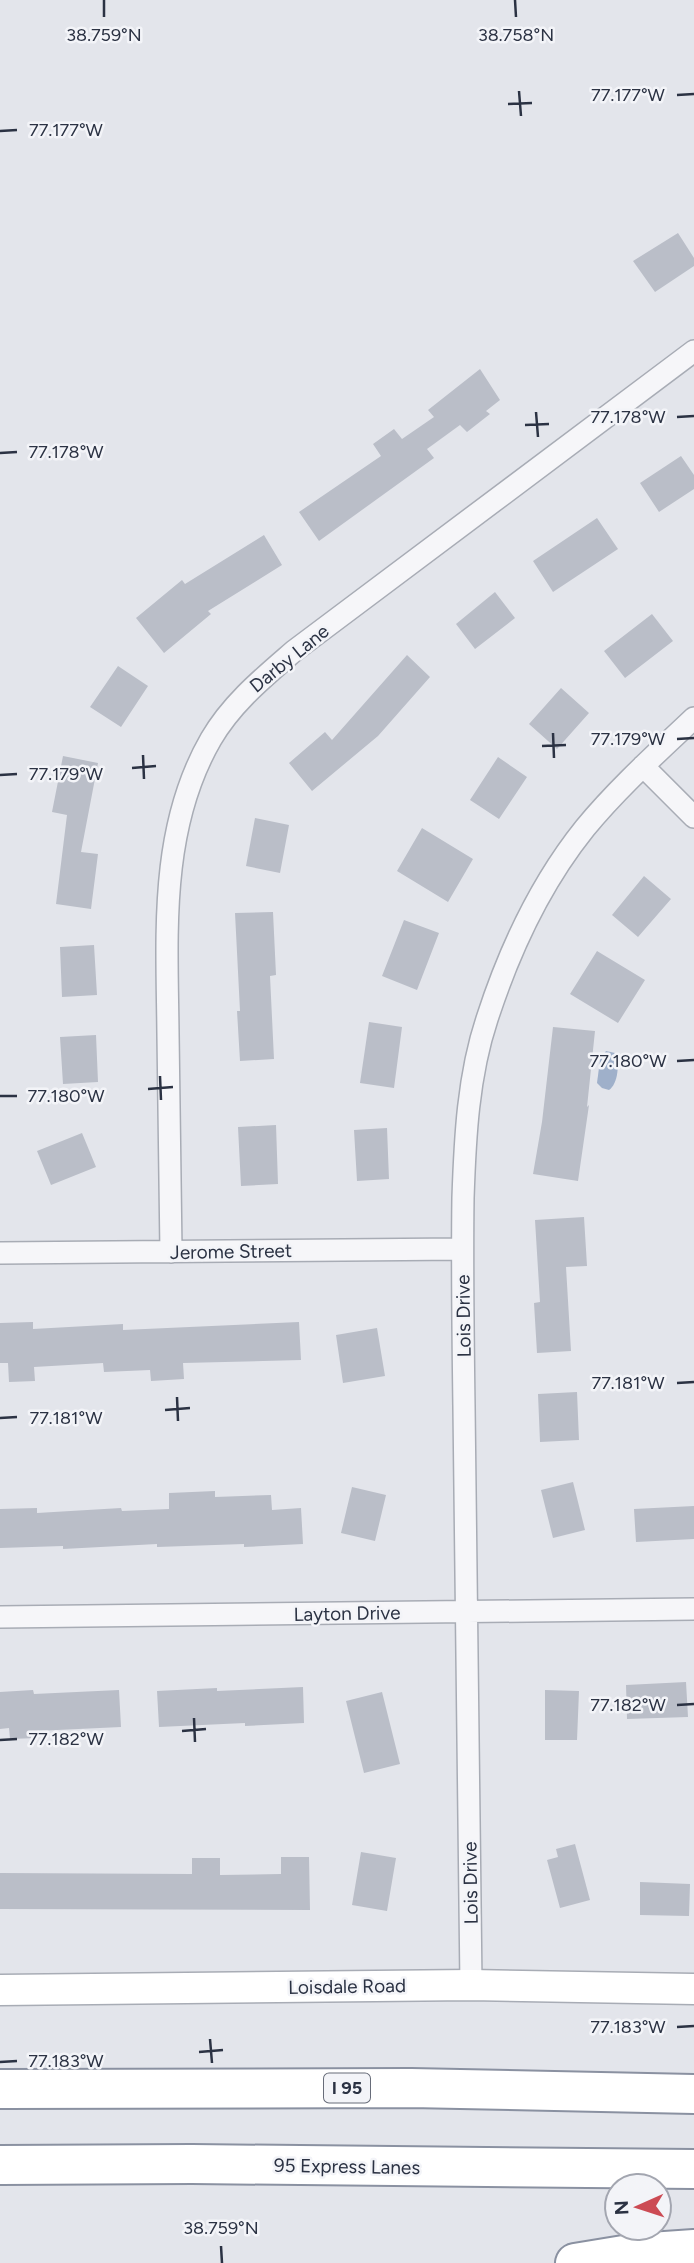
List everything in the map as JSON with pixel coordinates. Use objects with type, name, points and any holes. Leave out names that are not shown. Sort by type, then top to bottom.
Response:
[{"type":"highway","name":"I 95","points":[[0,2089],[411,2088],[694,2094]]},
{"type":"highway","name":"95 Express Lanes","points":[[0,2165],[206,2164],[694,2169]]},
{"type":"highway","points":[[575,2263],[636,2253],[694,2249]]},
{"type":"main road","name":"Loisdale Road","points":[[0,1990],[471,1985],[694,1989]]},
{"type":"street","name":"Darby Lane","points":[[171,1252],[167,913],[174,838],[188,790],[212,737],[247,692],[294,651],[694,351]]},
{"type":"street","name":"Lois Drive","points":[[471,1985],[462,1249],[467,1118],[474,1075],[486,1023],[501,979],[530,915],[566,853],[586,827],[643,766],[694,718]]},
{"type":"street","points":[[643,766],[694,817]]},
{"type":"street","name":"Jerome Street","points":[[0,1253],[462,1249]]},
{"type":"street","name":"Layton Drive","points":[[0,1617],[694,1609]]},
{"type":"water","points":[[606,1051],[615,1053],[617,1062],[616,1078],[609,1090],[597,1083],[600,1060]]},
{"type":"building","points":[[678,233],[694,258],[694,266],[655,292],[633,261]]},
{"type":"building","points":[[480,369],[500,400],[486,411],[490,414],[467,432],[460,425],[427,449],[434,458],[319,541],[299,512],[381,456],[373,444],[394,429],[402,439],[434,417],[428,410]]},
{"type":"building","points":[[681,456],[694,475],[694,489],[659,512],[640,483]]},
{"type":"building","points":[[597,518],[618,549],[553,592],[533,561]]},
{"type":"building","points":[[264,535],[282,565],[208,611],[211,614],[164,653],[136,618],[182,580],[185,584]]},
{"type":"building","points":[[495,592],[515,618],[475,649],[456,624]]},
{"type":"building","points":[[652,614],[673,641],[625,678],[604,651]]},
{"type":"building","points":[[407,655],[430,677],[378,736],[312,791],[289,763],[325,732],[332,740]]},
{"type":"building","points":[[118,666],[148,686],[121,727],[90,707]]},
{"type":"building","points":[[561,688],[589,713],[557,749],[529,724]]},
{"type":"building","points":[[63,756],[98,763],[81,852],[98,854],[91,909],[56,904],[67,815],[52,812]]},
{"type":"building","points":[[498,757],[527,777],[499,819],[470,800]]},
{"type":"building","points":[[255,818],[289,825],[280,873],[246,866]]},
{"type":"building","points":[[422,828],[473,859],[448,902],[397,871]]},
{"type":"building","points":[[644,876],[671,899],[638,937],[612,915]]},
{"type":"building","points":[[273,912],[276,975],[270,976],[274,1059],[240,1061],[235,913]]},
{"type":"building","points":[[404,920],[439,933],[417,990],[382,976]]},
{"type":"building","points":[[94,945],[97,995],[62,997],[60,947]]},
{"type":"building","points":[[597,951],[645,980],[618,1023],[570,994]]},
{"type":"building","points":[[369,1022],[402,1027],[394,1088],[360,1083]]},
{"type":"building","points":[[553,1027],[595,1031],[587,1107],[589,1105],[578,1181],[533,1174]]},
{"type":"building","points":[[96,1035],[98,1082],[63,1084],[60,1037]]},
{"type":"building","points":[[276,1125],[278,1184],[241,1186],[238,1127]]},
{"type":"building","points":[[387,1128],[389,1179],[357,1181],[354,1130]]},
{"type":"building","points":[[82,1133],[96,1167],[51,1185],[37,1151]]},
{"type":"building","points":[[584,1217],[587,1266],[566,1267],[571,1351],[537,1353],[534,1303],[540,1302],[535,1220]]},
{"type":"building","points":[[33,1322],[33,1329],[123,1324],[123,1330],[299,1322],[301,1360],[183,1363],[184,1379],[151,1381],[150,1370],[104,1372],[103,1363],[34,1367],[35,1381],[9,1382],[8,1363],[0,1363],[0,1323]]},
{"type":"building","points":[[377,1328],[385,1376],[343,1383],[336,1335]]},
{"type":"building","points":[[577,1392],[579,1440],[540,1442],[538,1394]]},
{"type":"building","points":[[573,1482],[585,1530],[553,1538],[541,1490]]},
{"type":"building","points":[[352,1487],[386,1495],[375,1541],[341,1533]]},
{"type":"building","points":[[215,1491],[215,1497],[271,1495],[272,1510],[301,1508],[303,1544],[244,1547],[244,1544],[157,1547],[157,1544],[63,1549],[63,1546],[0,1548],[0,1509],[37,1508],[37,1513],[121,1508],[122,1511],[169,1509],[169,1493]]},
{"type":"building","points":[[694,1506],[694,1539],[636,1542],[634,1509]]},
{"type":"building","points":[[686,1682],[688,1717],[627,1719],[626,1685]]},
{"type":"building","points":[[303,1687],[304,1723],[159,1727],[157,1691]]},
{"type":"building","points":[[33,1690],[34,1694],[119,1690],[121,1727],[36,1731],[36,1738],[10,1739],[9,1728],[0,1729],[0,1692]]},
{"type":"building","points":[[545,1690],[579,1691],[577,1740],[545,1740]]},
{"type":"building","points":[[382,1692],[400,1764],[364,1773],[346,1701]]},
{"type":"building","points":[[575,1844],[590,1900],[560,1908],[547,1860],[558,1857],[556,1849]]},
{"type":"building","points":[[361,1852],[396,1858],[387,1911],[352,1905]]},
{"type":"building","points":[[281,1857],[309,1857],[310,1910],[0,1909],[0,1873],[192,1874],[192,1858],[220,1858],[220,1875],[281,1874]]},
{"type":"building","points":[[640,1882],[690,1884],[689,1916],[640,1915]]}]
